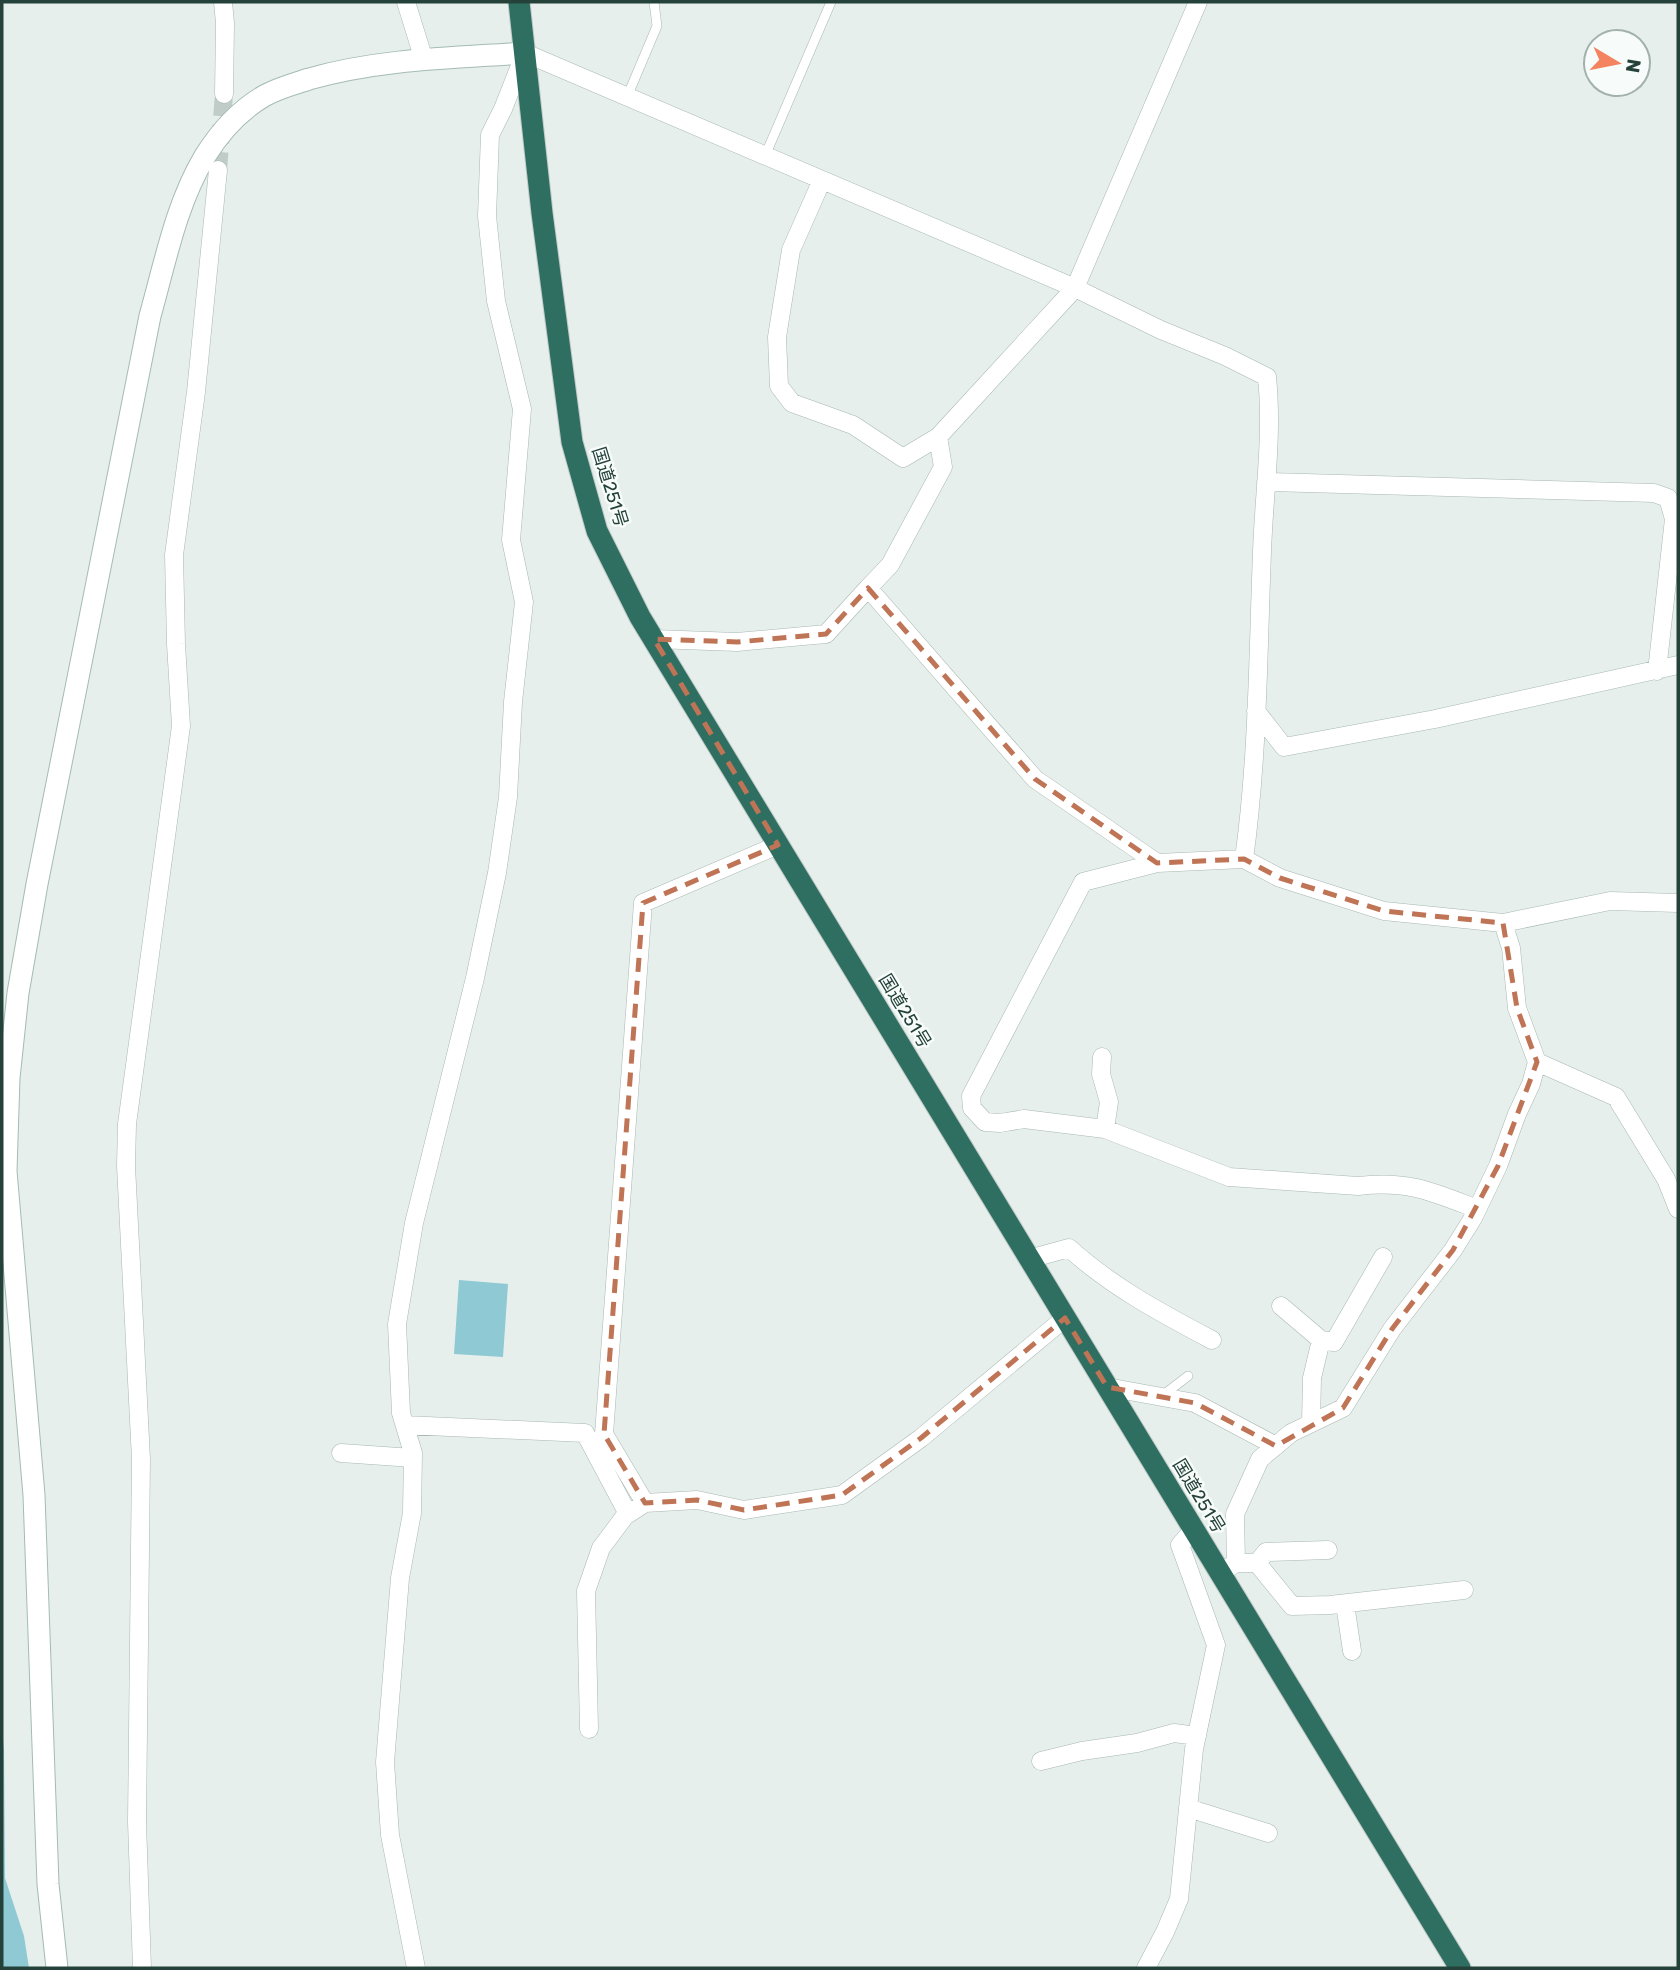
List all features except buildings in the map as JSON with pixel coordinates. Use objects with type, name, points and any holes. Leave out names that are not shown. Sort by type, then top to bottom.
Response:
[{"type":"highway","name":"国道251号","points":[[519,2],[542,214],[572,442],[597,531],[654,639],[1193,1530],[1228,1568],[1460,1968]]},
{"type":"street","points":[[223,2],[224,94]]},
{"type":"street","points":[[406,2],[424,60]]},
{"type":"street","points":[[822,180],[791,250],[777,337],[779,386],[792,403],[852,425],[903,458],[938,437],[1075,288],[1198,2]]},
{"type":"street","points":[[416,1968],[390,1835],[384,1762],[400,1578],[412,1513],[413,1458],[401,1413],[397,1324],[414,1223],[475,978],[497,873],[508,797],[513,702],[524,602],[511,540],[522,409],[496,301],[487,216],[489,135],[503,109],[525,53]]},
{"type":"street","points":[[57,1968],[48,1884],[34,1494],[6,1171],[11,1054],[18,993],[37,884],[150,316],[189,189],[205,156],[227,125],[264,96],[334,72],[383,62],[525,53],[1075,288],[1160,330],[1225,356],[1267,377],[1271,415],[1256,711],[1244,859]]},
{"type":"street","points":[[142,1968],[137,1822],[141,1460],[127,1179],[127,1124],[181,726],[174,555],[196,392],[218,170]]},
{"type":"street","points":[[654,639],[737,642],[826,634],[890,565],[943,467],[938,437]]},
{"type":"street","points":[[1266,482],[1654,493],[1668,498],[1674,519],[1657,671]]},
{"type":"street","points":[[868,588],[1035,779],[1157,863]]},
{"type":"street","points":[[1256,711],[1284,747],[1435,719],[1678,665]]},
{"type":"street","points":[[645,1503],[604,1434],[643,903],[778,845]]},
{"type":"street","points":[[1477,1209],[1416,1186],[1379,1183],[1359,1186],[1229,1177],[1105,1129],[1024,1119],[1000,1123],[985,1122],[972,1108],[971,1096],[1083,882],[1157,863],[1244,859],[1280,878],[1384,911],[1503,923],[1610,901],[1678,903]]},
{"type":"street","points":[[1328,1550],[1266,1552],[1257,1563],[1228,1568],[1235,1514],[1260,1459],[1291,1433],[1343,1408],[1392,1329],[1453,1250],[1498,1166],[1531,1084],[1537,1062],[1517,1008],[1511,948],[1503,923]]},
{"type":"street","points":[[1102,1057],[1101,1074],[1109,1102],[1105,1129]]},
{"type":"street","points":[[1537,1062],[1616,1097],[1666,1179],[1678,1209]]},
{"type":"street","points":[[1029,1259],[1069,1248],[1096,1273],[1157,1311],[1212,1340]]},
{"type":"street","points":[[1281,1306],[1321,1340],[1334,1342],[1383,1257]]},
{"type":"street","points":[[589,1729],[586,1591],[601,1548],[628,1514],[645,1503],[698,1500],[744,1510],[842,1495],[921,1438],[1065,1318]]},
{"type":"street","points":[[1311,1423],[1312,1378],[1321,1340]]},
{"type":"street","points":[[1107,1387],[1195,1404],[1276,1446]]},
{"type":"street","points":[[405,1425],[585,1433],[628,1514]]},
{"type":"street","points":[[341,1453],[413,1458]]},
{"type":"street","points":[[1146,1968],[1179,1899],[1197,1736],[1216,1646],[1180,1545],[1193,1530]]},
{"type":"street","points":[[1257,1563],[1292,1606],[1345,1604],[1464,1590]]},
{"type":"street","points":[[1345,1604],[1352,1651]]},
{"type":"street","points":[[1041,1762],[1082,1751],[1137,1744],[1174,1733],[1197,1736]]},
{"type":"street","points":[[1188,1808],[1268,1833]]},
{"type":"lane","points":[[628,97],[657,26],[654,2]]},
{"type":"lane","points":[[765,156],[831,2]]},
{"type":"lane","points":[[1162,1396],[1188,1376]]},
{"type":"highlighted area","points":[[868,588],[1035,779],[1157,863],[1244,859],[1280,878],[1384,911],[1503,923],[1517,1008],[1537,1062],[1498,1166],[1453,1250],[1392,1329],[1343,1408],[1276,1446],[1195,1403],[1107,1387],[1065,1318],[921,1438],[842,1495],[744,1510],[697,1500],[645,1503],[604,1434],[643,903],[778,845],[654,639],[737,642],[826,634]]},
{"type":"water","points":[[459,1280],[508,1284],[503,1357],[454,1354]]},
{"type":"water","points":[[2,1728],[5,1878],[24,1936],[29,1968],[2,1968]]},
{"type":"tunnel","points":[[218,170],[224,94]]}]
